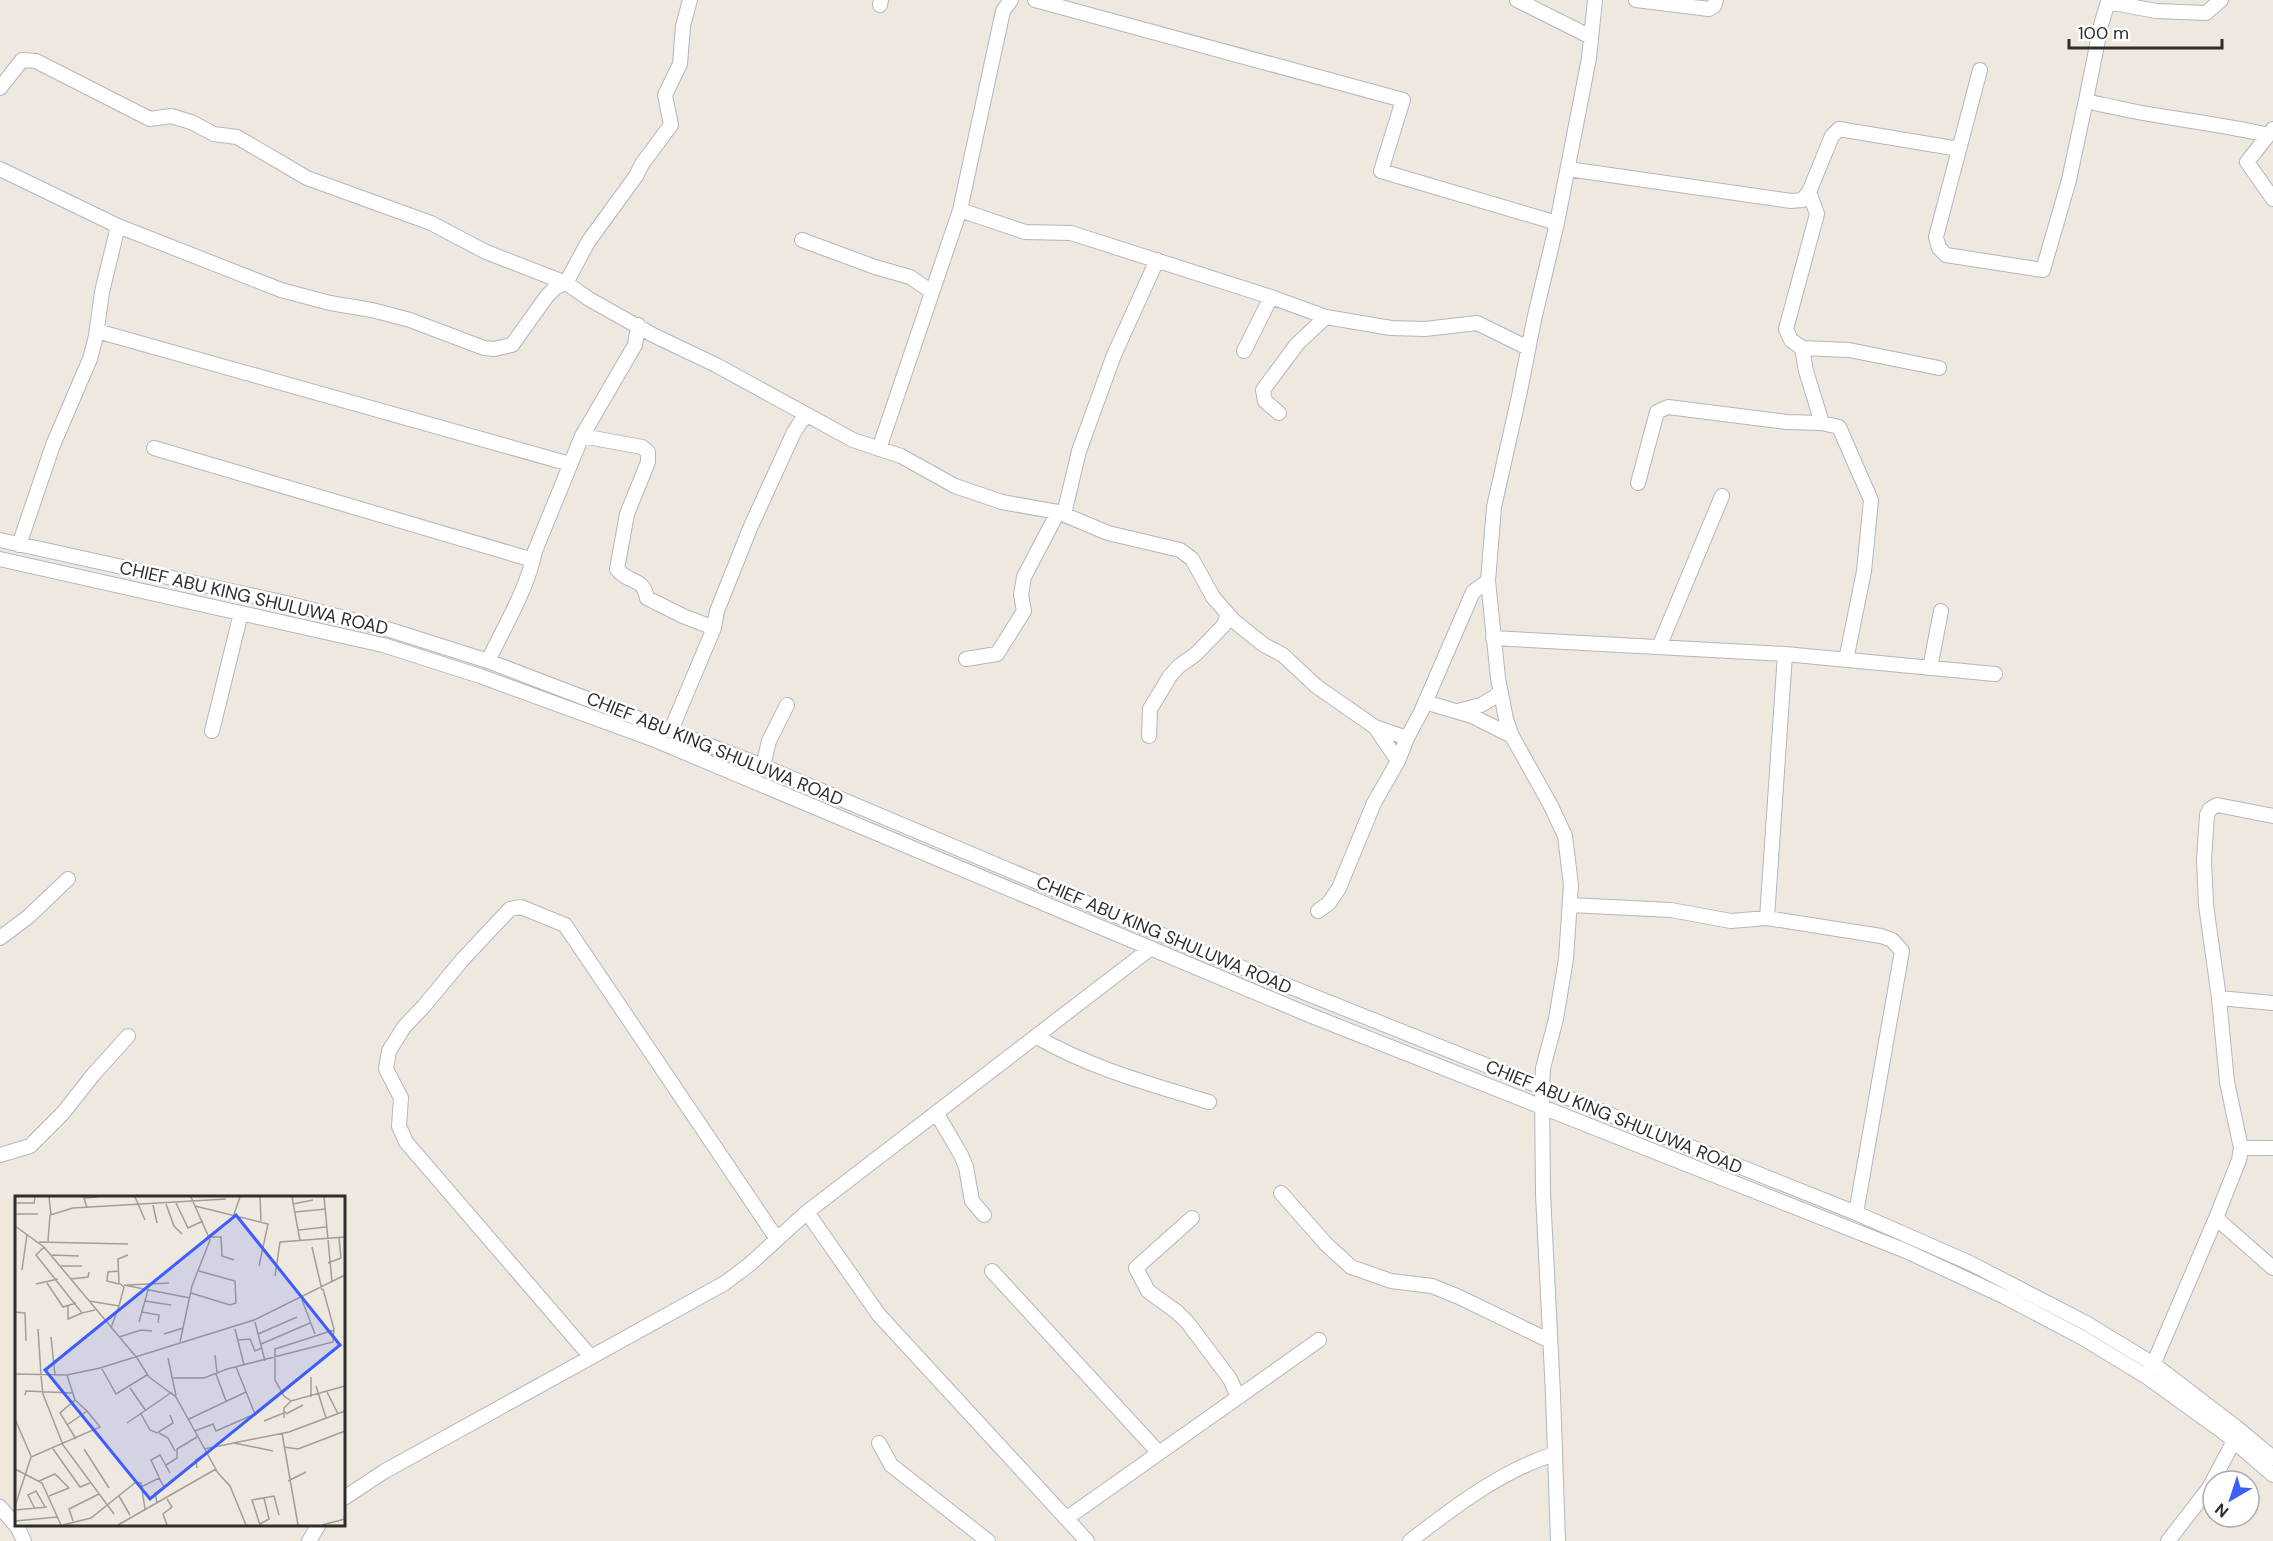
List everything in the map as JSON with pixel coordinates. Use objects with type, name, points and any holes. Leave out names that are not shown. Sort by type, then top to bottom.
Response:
[{"type":"street","points":[[0,169],[118,226],[281,290],[410,320],[484,348],[494,349],[512,345],[547,296],[556,287],[566,283],[588,242],[671,125],[665,95],[680,64],[683,26],[690,0]]},
{"type":"street","points":[[879,449],[960,210],[1003,11],[1011,0]]},
{"type":"street","points":[[1035,0],[1403,100],[1382,171],[1557,223]]},
{"type":"street","points":[[1517,0],[1591,37]]},
{"type":"street","points":[[1558,1541],[1543,1194],[1544,1107],[1542,1088],[1543,1068],[1556,1019],[1566,959],[1570,864],[1565,836],[1512,736],[1501,693],[1488,581],[1494,507],[1568,169],[1589,58],[1595,0]]},
{"type":"street","points":[[1636,0],[1709,9],[1714,6],[1716,0]]},
{"type":"street","points":[[1980,70],[1936,237],[1939,248],[1946,255],[2043,270],[2069,180],[2101,25],[2108,2],[2156,11],[2206,13],[2221,0]]},
{"type":"street","points":[[0,88],[22,60],[36,61],[150,120],[171,116],[190,122],[214,134],[237,137],[307,178],[431,223],[486,252],[566,283],[589,299],[639,325],[653,335],[716,365],[854,440],[901,456],[955,486],[1002,502],[1061,513],[1108,533],[1185,553],[1198,569],[1213,597],[1230,621],[1264,645],[1283,655],[1316,686],[1375,727],[1407,738]]},
{"type":"street","points":[[2086,100],[2096,105],[2138,113],[2270,132],[2247,162],[2273,199]]},
{"type":"street","points":[[1568,169],[1791,201],[1802,200],[1809,192],[1832,136],[1839,129],[1959,149]]},
{"type":"street","points":[[1809,192],[1817,214],[1786,329],[1791,340],[1802,348],[1849,350],[1939,368]]},
{"type":"street","points":[[960,210],[1025,232],[1071,233],[1326,317],[1391,328],[1425,329],[1477,323],[1528,348]]},
{"type":"street","points":[[19,545],[53,445],[90,358],[97,332],[102,292],[118,226]]},
{"type":"street","points":[[802,240],[875,267],[910,277],[932,292]]},
{"type":"street","points":[[966,659],[997,654],[1024,611],[1021,595],[1024,577],[1061,513],[1079,451],[1114,355],[1157,260]]},
{"type":"street","points":[[1244,351],[1271,297]]},
{"type":"street","points":[[1279,413],[1265,400],[1263,390],[1297,344],[1326,317]]},
{"type":"street","points":[[488,661],[519,600],[582,435],[635,345],[639,325]]},
{"type":"street","points":[[97,332],[570,464]]},
{"type":"street","points":[[635,345],[653,335]]},
{"type":"street","points":[[1802,348],[1806,371],[1822,423]]},
{"type":"street","points":[[1638,483],[1658,412],[1668,407],[1787,422],[1822,423],[1839,428],[1871,500],[1864,571],[1846,660]]},
{"type":"street","points":[[671,730],[714,628],[717,611],[755,517],[794,432],[802,420],[809,416]]},
{"type":"street","points":[[582,435],[642,447],[648,452],[648,462],[627,514],[616,569],[622,576],[640,582],[645,588],[647,598],[714,628]]},
{"type":"street","points":[[154,448],[533,560]]},
{"type":"street","points":[[1659,647],[1722,496]]},
{"type":"street","name":"CHIEF ABU KING SHULUWA ROAD","points":[[0,540],[286,603],[387,629],[488,661],[763,766],[1198,950],[1856,1213],[1970,1263],[2086,1323],[2151,1371],[2236,1427],[2273,1458]]},
{"type":"street","points":[[0,559],[384,645],[480,676],[655,740],[1307,1014],[1906,1251],[2005,1297],[2151,1371],[2273,1475]]},
{"type":"street","points":[[1318,911],[1329,903],[1340,888],[1374,803],[1398,761],[1473,592],[1488,581]]},
{"type":"street","points":[[280,622],[286,603]]},
{"type":"street","points":[[1930,668],[1941,611]]},
{"type":"street","points":[[212,731],[241,613]]},
{"type":"street","points":[[1149,736],[1150,708],[1170,676],[1230,621]]},
{"type":"street","points":[[1493,638],[1785,654],[1995,674]]},
{"type":"street","points":[[1767,918],[1785,654]]},
{"type":"street","points":[[1458,711],[1481,705],[1501,693]]},
{"type":"street","points":[[1425,702],[1458,711],[1512,736]]},
{"type":"street","points":[[763,766],[769,741],[787,705]]},
{"type":"street","points":[[1375,727],[1398,761]]},
{"type":"street","points":[[2151,1371],[2240,1160],[2241,1148],[2228,1082],[2206,893],[2204,860],[2207,814],[2217,805],[2273,816]]},
{"type":"street","points":[[942,861],[950,845]]},
{"type":"street","points":[[0,938],[28,917],[68,879]]},
{"type":"street","points":[[1570,904],[1671,910],[1731,921],[1767,918],[1881,936],[1892,940],[1902,951],[1856,1213]]},
{"type":"street","points":[[590,1356],[406,1142],[399,1126],[401,1098],[386,1069],[389,1051],[404,1027],[510,909],[521,907],[565,925],[777,1239]]},
{"type":"street","points":[[345,1497],[385,1472],[590,1356],[724,1283],[807,1212],[1151,948]]},
{"type":"street","points":[[2218,998],[2273,1003]]},
{"type":"street","points":[[0,1155],[30,1146],[63,1113],[128,1036]]},
{"type":"street","points":[[1036,1037],[1057,1049],[1120,1076],[1209,1102]]},
{"type":"street","points":[[937,1113],[966,1167],[972,1201],[984,1215]]},
{"type":"street","points":[[2241,1148],[2273,1148]]},
{"type":"street","points":[[1281,1193],[1326,1244],[1351,1267],[1391,1281],[1432,1286],[1460,1297],[1550,1341]]},
{"type":"street","points":[[807,1212],[879,1316],[1087,1541]]},
{"type":"street","points":[[1192,1218],[1136,1269],[1148,1291],[1188,1323],[1230,1379],[1238,1397]]},
{"type":"street","points":[[2216,1218],[2273,1268]]},
{"type":"street","points":[[992,1271],[1159,1453]]},
{"type":"street","points":[[1067,1518],[1319,1340]]},
{"type":"street","points":[[2168,1541],[2209,1488],[2234,1441]]},
{"type":"street","points":[[879,1443],[891,1465],[988,1541]]},
{"type":"street","points":[[1410,1541],[1458,1506],[1508,1474],[1531,1461],[1554,1454]]},
{"type":"street","points":[[0,1507],[15,1524]]},
{"type":"street","points":[[16,1526],[24,1541]]}]
